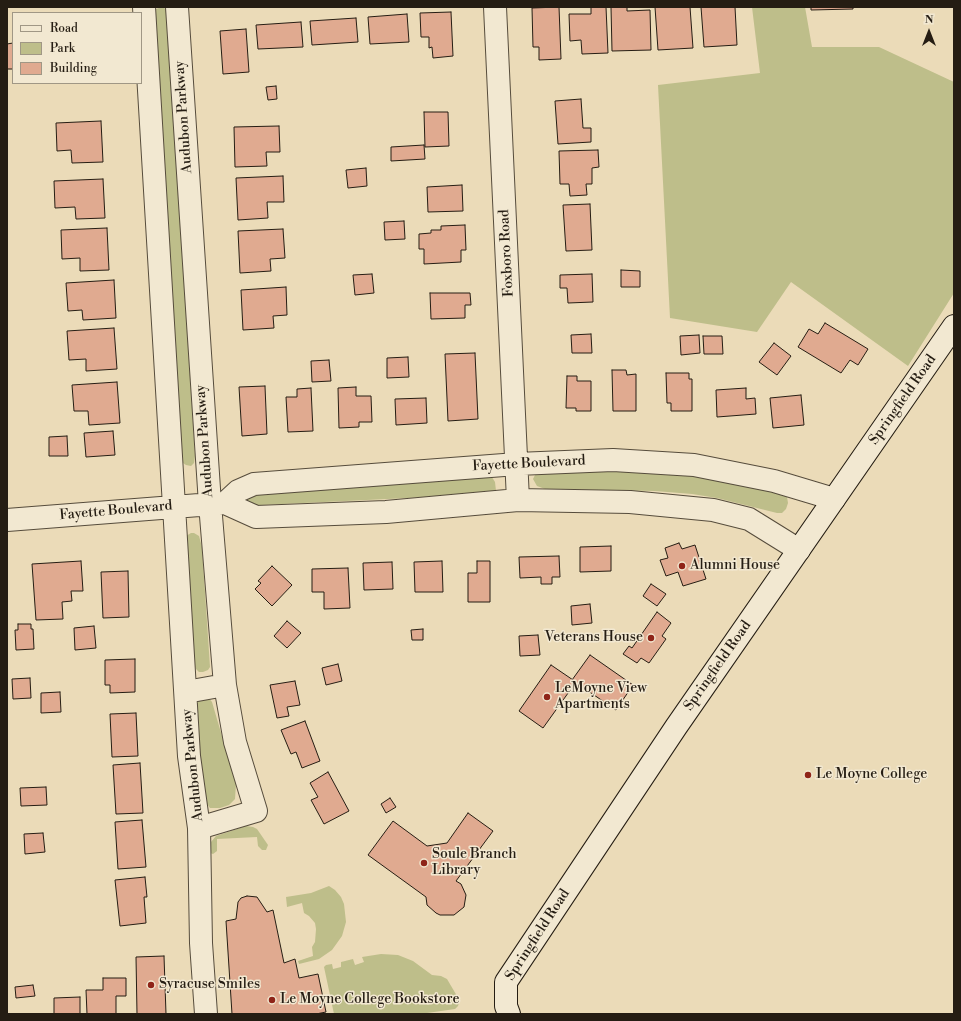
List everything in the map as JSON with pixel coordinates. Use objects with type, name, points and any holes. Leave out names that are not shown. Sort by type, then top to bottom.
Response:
[{"type":"street","name":"Audubon Parkway","points":[[144,7],[189,756],[199,828],[201,943],[206,1014]]},
{"type":"street","name":"Audubon Parkway","points":[[177,7],[217,504],[225,684],[235,742],[256,811],[199,828]]},
{"type":"street","name":"Foxboro Road","points":[[495,7],[518,500]]},
{"type":"street","name":"Springfield Road","points":[[509,1014],[506,1006],[506,982],[676,727],[954,326]]},
{"type":"street","name":"Fayette Boulevard","points":[[217,504],[238,491],[254,484],[517,464],[613,460],[694,465],[774,481],[834,500]]},
{"type":"street","name":"Fayette Boulevard","points":[[7,520],[217,504],[256,517],[386,512],[518,500],[630,502],[713,510],[749,519],[799,550]]},
{"type":"street","points":[[186,692],[225,684]]},
{"type":"green space","points":[[162,7],[166,9],[168,15],[195,456],[194,463],[191,466],[183,463],[182,456],[153,12]]},
{"type":"green space","points":[[752,7],[805,7],[812,47],[879,47],[954,82],[954,293],[908,366],[791,282],[757,332],[670,318],[658,85],[760,73]]},
{"type":"green space","points":[[543,470],[674,472],[722,480],[782,494],[787,497],[788,503],[786,509],[782,513],[777,513],[717,498],[692,494],[655,491],[545,489],[537,486],[533,479],[536,473]]},
{"type":"green space","points":[[490,474],[495,482],[496,491],[493,494],[240,506],[240,495]]},
{"type":"green space","points":[[191,533],[199,536],[202,547],[210,667],[208,670],[203,672],[199,672],[194,664],[186,536]]},
{"type":"green space","points":[[207,696],[212,702],[236,784],[235,799],[229,805],[220,808],[210,808],[202,797],[195,701]]},
{"type":"green space","points":[[246,826],[257,829],[268,845],[266,850],[262,850],[258,846],[257,837],[217,839],[217,851],[213,854],[210,853],[208,848],[216,836]]},
{"type":"green space","points":[[329,886],[341,897],[344,904],[346,922],[342,936],[332,950],[319,959],[299,964],[298,961],[313,956],[312,947],[315,942],[315,923],[304,913],[302,903],[287,907],[286,897],[311,893]]},
{"type":"green space","points":[[381,954],[398,955],[413,961],[432,975],[441,976],[447,979],[457,996],[459,1002],[458,1006],[455,1009],[420,1014],[334,1014],[324,967],[332,964],[333,969],[341,967],[341,962],[353,959],[355,965],[364,962],[362,957]]},
{"type":"building","points":[[559,7],[561,59],[539,60],[539,47],[533,47],[532,8]]},
{"type":"building","points":[[591,7],[606,7],[608,53],[582,54],[581,40],[570,41],[569,14],[591,14]]},
{"type":"building","points":[[611,7],[627,7],[627,11],[650,10],[651,50],[612,51]]},
{"type":"building","points":[[655,7],[690,7],[693,48],[658,50]]},
{"type":"building","points":[[701,7],[735,7],[737,45],[704,47]]},
{"type":"building","points":[[811,7],[853,7],[853,9],[811,10]]},
{"type":"building","points":[[451,12],[453,56],[433,58],[432,47],[429,48],[429,37],[421,37],[420,13]]},
{"type":"building","points":[[407,14],[409,42],[370,44],[368,17]]},
{"type":"building","points":[[356,18],[358,42],[312,45],[310,21]]},
{"type":"building","points":[[301,22],[303,47],[258,49],[256,25]]},
{"type":"building","points":[[246,29],[249,72],[223,74],[220,31]]},
{"type":"building","points":[[12,43],[12,69],[7,69],[7,44]]},
{"type":"building","points":[[276,86],[277,99],[268,100],[266,87]]},
{"type":"building","points":[[581,99],[583,128],[591,128],[591,142],[558,144],[555,101]]},
{"type":"building","points":[[424,112],[448,112],[449,146],[425,147]]},
{"type":"building","points":[[101,121],[103,162],[72,163],[71,150],[57,151],[56,123]]},
{"type":"building","points":[[279,126],[280,152],[266,152],[267,166],[235,167],[234,127]]},
{"type":"building","points":[[424,145],[425,159],[391,161],[391,147]]},
{"type":"building","points":[[598,150],[599,167],[592,168],[592,184],[586,184],[587,195],[570,196],[569,184],[560,184],[559,151]]},
{"type":"building","points":[[366,168],[367,186],[348,188],[346,170]]},
{"type":"building","points":[[283,176],[284,202],[267,202],[268,218],[238,220],[236,178]]},
{"type":"building","points":[[103,179],[105,218],[76,219],[75,207],[55,208],[54,181]]},
{"type":"building","points":[[462,185],[463,211],[428,212],[427,187]]},
{"type":"building","points":[[590,204],[592,250],[566,251],[563,205]]},
{"type":"building","points":[[404,221],[405,239],[385,240],[384,222]]},
{"type":"building","points":[[465,225],[466,250],[461,250],[461,262],[424,264],[424,249],[419,249],[419,234],[431,233],[431,230],[441,230],[441,226]]},
{"type":"building","points":[[107,228],[109,270],[80,271],[80,258],[62,259],[61,230]]},
{"type":"building","points":[[283,229],[285,258],[270,259],[271,271],[240,273],[238,231]]},
{"type":"building","points":[[621,270],[640,271],[640,287],[621,287]]},
{"type":"building","points":[[372,274],[374,293],[355,295],[353,275]]},
{"type":"building","points":[[592,274],[593,302],[568,303],[567,288],[560,288],[560,275]]},
{"type":"building","points":[[114,280],[116,318],[83,320],[82,310],[68,311],[66,283]]},
{"type":"building","points":[[286,287],[287,315],[273,316],[274,328],[243,330],[241,290]]},
{"type":"building","points":[[430,293],[470,293],[471,305],[465,305],[465,318],[431,319]]},
{"type":"building","points":[[825,323],[868,349],[858,365],[850,360],[841,373],[798,347],[809,329],[818,334]]},
{"type":"building","points":[[114,328],[117,369],[86,371],[86,359],[69,360],[67,331]]},
{"type":"building","points":[[591,334],[592,353],[572,353],[571,335]]},
{"type":"building","points":[[699,335],[700,353],[681,355],[680,336]]},
{"type":"building","points":[[703,336],[722,336],[723,354],[704,354]]},
{"type":"building","points":[[774,343],[791,356],[777,375],[759,362]]},
{"type":"building","points":[[475,353],[478,419],[448,421],[445,354]]},
{"type":"building","points":[[408,357],[409,377],[387,378],[387,358]]},
{"type":"building","points":[[329,360],[331,381],[312,382],[311,361]]},
{"type":"building","points":[[612,370],[626,370],[627,375],[636,374],[636,411],[613,411]]},
{"type":"building","points":[[666,373],[689,373],[689,379],[692,379],[692,411],[671,411],[671,403],[667,403]]},
{"type":"building","points":[[567,376],[577,376],[577,381],[591,381],[591,411],[576,411],[576,408],[566,408]]},
{"type":"building","points":[[117,382],[120,423],[89,425],[88,411],[74,411],[72,385]]},
{"type":"building","points":[[265,386],[267,434],[242,436],[239,387]]},
{"type":"building","points":[[356,387],[356,396],[371,396],[372,422],[359,422],[359,427],[339,428],[338,388]]},
{"type":"building","points":[[311,388],[313,431],[288,432],[286,397],[297,397],[297,389]]},
{"type":"building","points":[[746,388],[746,399],[755,398],[756,414],[717,417],[716,390]]},
{"type":"building","points":[[801,395],[804,425],[773,428],[770,398]]},
{"type":"building","points":[[426,398],[427,423],[396,425],[395,399]]},
{"type":"building","points":[[113,431],[115,455],[86,457],[84,433]]},
{"type":"building","points":[[67,436],[68,456],[49,456],[49,437]]},
{"type":"building","name":"Alumni House","points":[[679,543],[682,549],[695,545],[706,579],[683,586],[678,572],[666,576],[660,560],[668,558],[665,548]]},
{"type":"building","points":[[611,546],[611,571],[580,572],[580,547]]},
{"type":"building","points":[[559,556],[560,577],[552,577],[552,584],[541,584],[541,577],[520,578],[519,557]]},
{"type":"building","points":[[81,561],[83,591],[71,591],[72,601],[62,602],[63,619],[36,620],[32,564]]},
{"type":"building","points":[[442,561],[443,592],[415,592],[414,562]]},
{"type":"building","points":[[477,561],[490,561],[490,602],[468,602],[468,573],[477,573]]},
{"type":"building","points":[[392,562],[393,589],[364,590],[363,563]]},
{"type":"building","points":[[272,566],[292,585],[272,606],[255,589],[261,583],[258,581]]},
{"type":"building","points":[[348,568],[350,608],[324,609],[324,592],[312,592],[312,569]]},
{"type":"building","points":[[128,571],[129,617],[103,618],[101,572]]},
{"type":"building","points":[[651,584],[666,594],[657,606],[643,596]]},
{"type":"building","points":[[590,604],[592,623],[572,625],[571,606]]},
{"type":"building","name":"Veterans House","points":[[657,612],[671,623],[662,636],[666,639],[649,663],[641,658],[637,663],[623,654],[629,646],[632,648]]},
{"type":"building","points":[[287,621],[301,633],[287,648],[274,636]]},
{"type":"building","points":[[18,624],[31,624],[31,629],[33,629],[34,649],[16,650],[15,630],[18,630]]},
{"type":"building","points":[[94,626],[96,648],[75,650],[74,628]]},
{"type":"building","points":[[423,629],[423,640],[412,640],[411,630]]},
{"type":"building","points":[[538,635],[540,655],[520,656],[519,636]]},
{"type":"building","name":"LeMoyne View Apartments","points":[[590,655],[633,685],[616,710],[572,680]]},
{"type":"building","points":[[135,659],[135,692],[110,693],[110,685],[105,685],[105,660]]},
{"type":"building","points":[[338,664],[342,681],[326,685],[322,668]]},
{"type":"building","name":"LeMoyne View Apartments","points":[[551,665],[576,682],[543,728],[519,711]]},
{"type":"building","points":[[30,678],[31,698],[13,699],[12,679]]},
{"type":"building","points":[[295,681],[300,705],[287,707],[289,716],[277,718],[270,685]]},
{"type":"building","points":[[60,692],[61,712],[41,713],[41,693]]},
{"type":"building","points":[[136,713],[138,756],[112,757],[110,714]]},
{"type":"building","points":[[305,721],[320,761],[302,768],[296,752],[291,754],[281,730]]},
{"type":"building","points":[[140,763],[143,813],[116,814],[113,765]]},
{"type":"building","points":[[328,772],[349,811],[324,824],[311,800],[318,797],[310,783]]},
{"type":"building","points":[[46,787],[47,805],[21,806],[20,788]]},
{"type":"building","points":[[390,798],[396,807],[386,813],[381,804]]},
{"type":"building","name":"Soule Branch Library","points":[[468,813],[493,831],[456,881],[461,884],[466,895],[464,907],[454,915],[440,915],[436,913],[427,905],[426,897],[368,855],[393,821],[427,846],[447,843]]},
{"type":"building","points":[[142,820],[146,867],[118,869],[115,822]]},
{"type":"building","points":[[43,833],[45,852],[25,854],[24,834]]},
{"type":"building","points":[[145,877],[147,897],[144,897],[146,923],[120,926],[115,880]]},
{"type":"building","points":[[247,896],[257,897],[267,912],[273,910],[284,963],[295,959],[299,978],[318,974],[326,1012],[316,1014],[232,1014],[226,921],[236,919],[238,902],[241,898]]},
{"type":"building","name":"Syracuse Smiles","points":[[164,956],[166,1014],[137,1014],[136,957]]},
{"type":"building","points":[[103,978],[126,978],[126,996],[116,996],[116,1014],[87,1014],[86,990],[103,990]]},
{"type":"building","points":[[33,985],[35,996],[16,998],[15,987]]},
{"type":"building","points":[[80,997],[80,1014],[54,1014],[54,998]]},
{"type":"place","name":"Alumni House","points":[[682,566]]},
{"type":"place","name":"Veterans House","points":[[651,638]]},
{"type":"place","name":"LeMoyne View Apartments","points":[[547,697]]},
{"type":"place","name":"Le Moyne College","points":[[808,775]]},
{"type":"place","name":"Soule Branch Library","points":[[424,863]]},
{"type":"place","name":"Syracuse Smiles","points":[[151,985]]},
{"type":"place","name":"Le Moyne College Bookstore","points":[[272,1000]]}]
